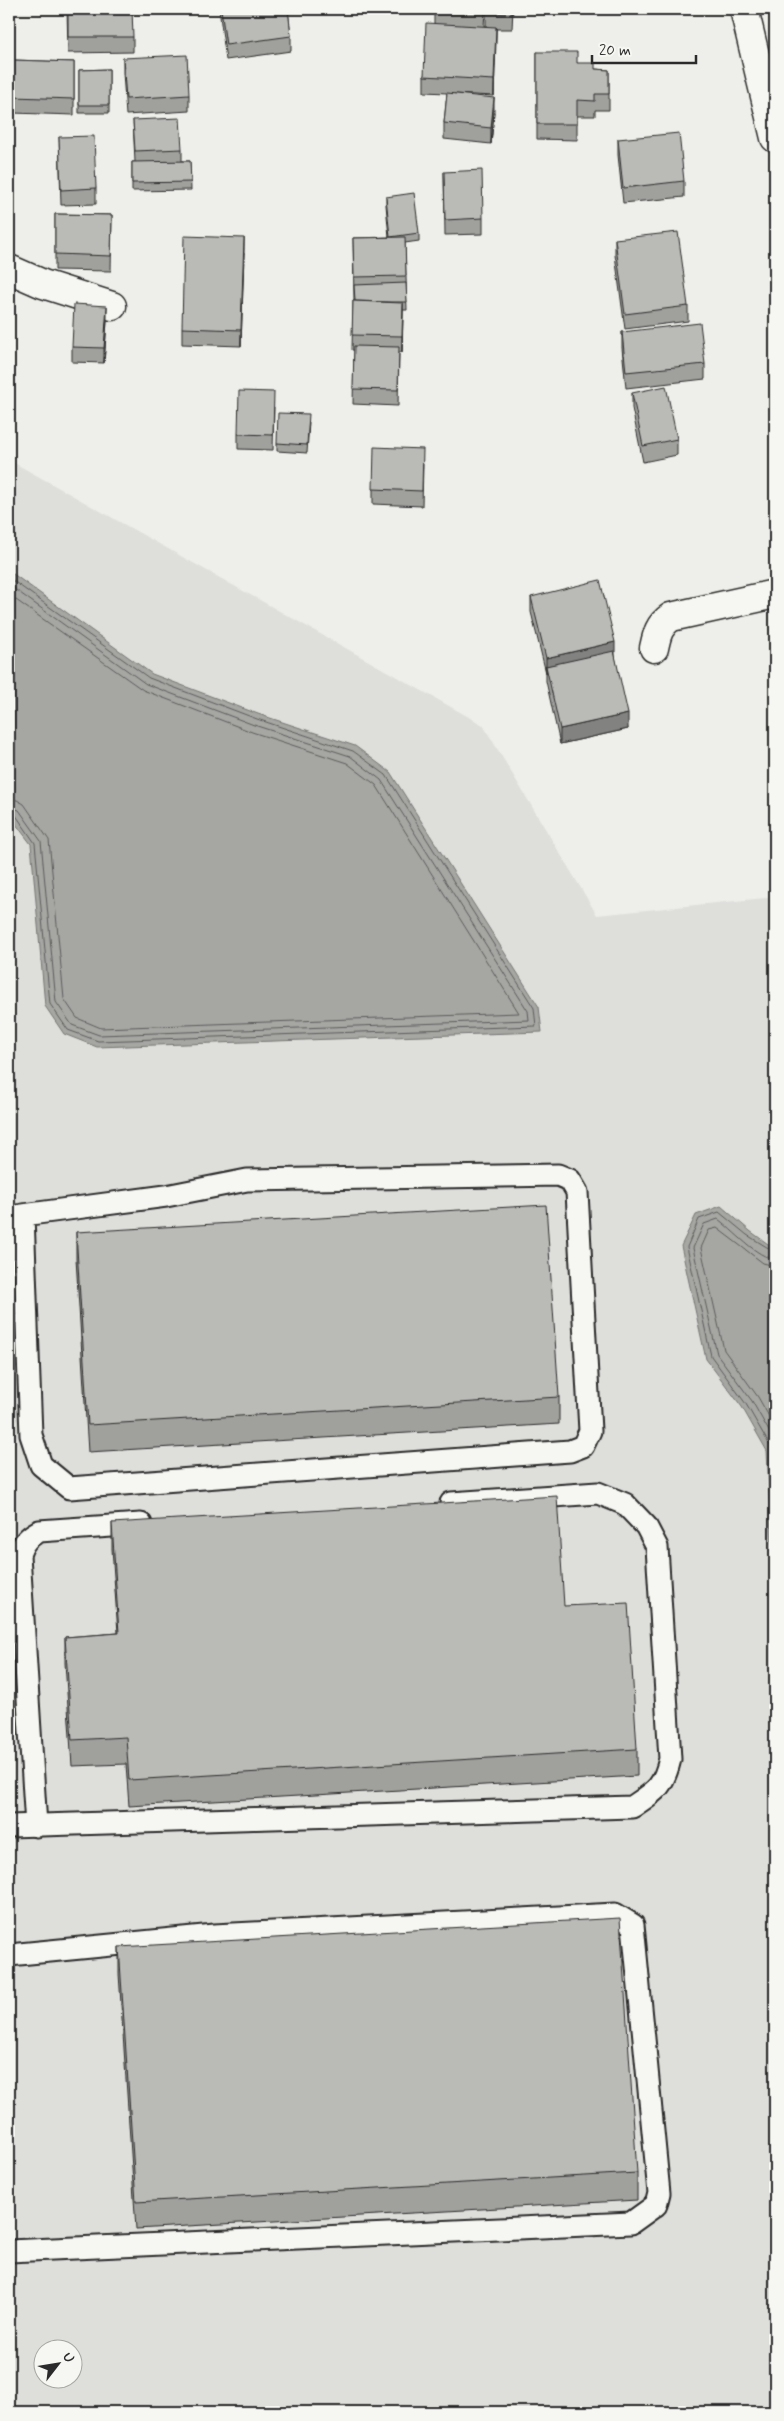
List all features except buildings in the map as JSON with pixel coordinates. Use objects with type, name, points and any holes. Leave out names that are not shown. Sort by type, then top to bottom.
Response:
[{"type":"street","points":[[744,9],[775,138]]},
{"type":"street","points":[[9,269],[43,284],[112,306]]},
{"type":"street","points":[[654,648],[657,632],[662,622],[671,617],[775,594]]},
{"type":"lane","points":[[558,1174],[570,1180],[577,1192],[590,1431],[583,1446],[570,1451],[69,1488],[42,1465],[31,1435],[16,1216],[166,1196],[247,1180],[558,1174]]},
{"type":"lane","points":[[9,1826],[632,1807],[654,1792],[665,1779],[670,1759],[657,1547],[646,1526],[626,1504],[598,1493],[432,1504]]},
{"type":"lane","points":[[36,1826],[19,1555],[22,1544],[28,1537],[39,1531],[157,1523]]},
{"type":"lane","points":[[9,1956],[214,1935],[615,1914],[633,1925],[660,2193],[656,2205],[631,2223],[9,2251]]},
{"type":"shaded area","points":[[9,460],[483,725],[597,915],[775,897],[775,2412],[9,2412]]},
{"type":"water","points":[[9,571],[152,674],[258,714],[355,746],[390,772],[539,1007],[542,1032],[97,1047],[64,1034],[45,1006],[31,844],[9,815]]},
{"type":"water","points":[[721,1206],[775,1249],[775,1619],[767,1451],[742,1407],[706,1359],[681,1246],[696,1215]]}]
